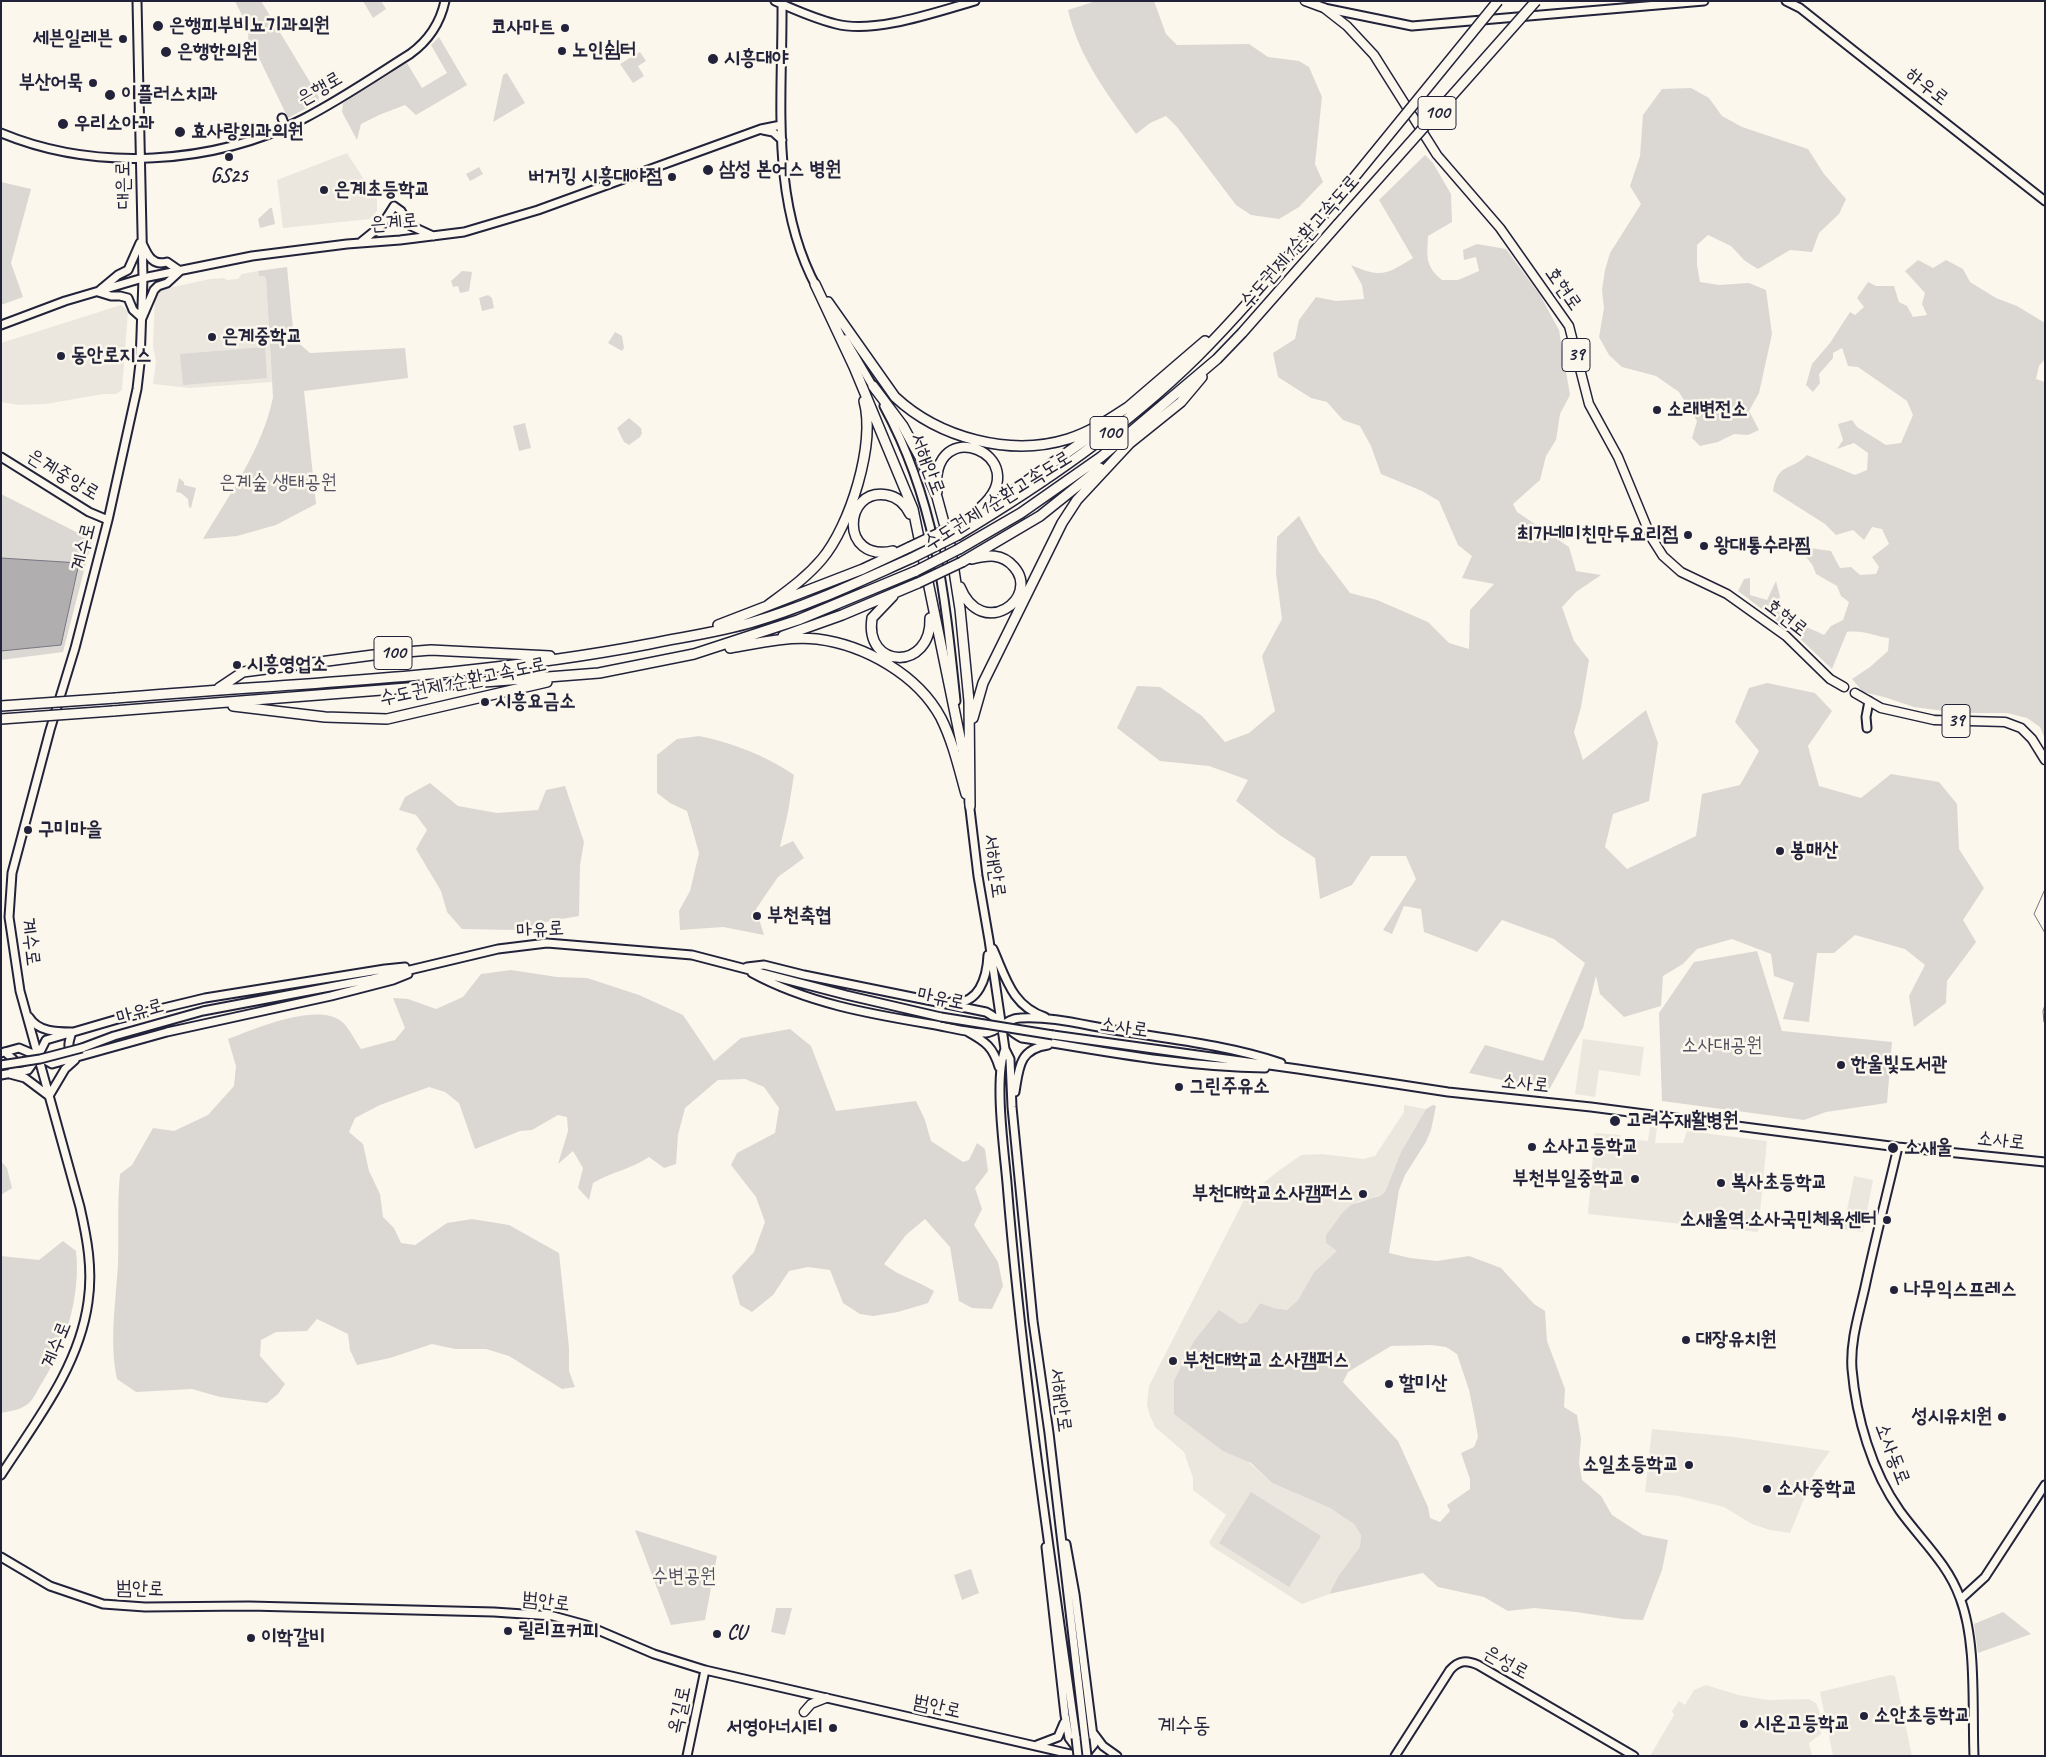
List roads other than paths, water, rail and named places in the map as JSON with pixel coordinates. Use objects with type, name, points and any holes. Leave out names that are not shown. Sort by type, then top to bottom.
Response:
[{"type":"highway","name":"수도권제1순환고속도로","points":[[1,706],[218,689],[385,679],[575,657],[694,635],[752,622],[846,588],[912,558],[958,535],[1048,478],[1137,411],[1197,357],[1242,309],[1326,212],[1498,1]]},
{"type":"highway","name":"수도권제1순환고속도로","points":[[1,719],[569,677],[600,673],[694,654],[798,620],[916,572],[1021,513],[1094,462],[1217,359],[1242,334],[1536,1]]},
{"type":"highway","points":[[815,284],[854,367],[905,487],[917,530],[962,747]]},
{"type":"highway","points":[[815,284],[895,397],[918,416],[936,426],[992,444],[1024,447],[1067,440],[1089,432],[1131,405]]},
{"type":"highway","points":[[694,635],[863,569],[990,506],[1056,462],[1131,405],[1242,309]]},
{"type":"highway","points":[[694,654],[792,634],[897,592],[962,562],[1040,516],[1077,488],[1181,402],[1217,359]]},
{"type":"highway","points":[[767,606],[800,582],[818,564],[836,538],[846,514],[864,461],[867,439],[865,404],[854,367]]},
{"type":"highway","points":[[873,386],[903,426],[921,459],[937,497],[955,575],[969,701],[968,760],[970,806]]},
{"type":"highway","points":[[968,760],[976,705],[983,683],[1062,523],[1077,500],[1130,443]]},
{"type":"highway","points":[[937,497],[937,471],[945,456],[958,447],[966,446],[987,454],[998,473],[994,491],[987,502],[959,523]]},
{"type":"highway","points":[[910,547],[884,553],[868,550],[857,540],[852,525],[857,508],[869,498],[884,495],[892,497],[904,504],[917,530]]},
{"type":"highway","points":[[955,575],[964,597],[986,614],[997,613],[1008,608],[1018,596],[1021,580],[1018,572],[1010,562],[998,556],[987,556],[962,562]]},
{"type":"highway","points":[[897,592],[872,618],[870,632],[874,644],[881,651],[897,658],[906,658],[916,654],[927,640],[930,621],[929,593]]},
{"type":"highway","points":[[749,644],[803,638],[833,642],[856,649],[879,660],[903,676],[930,701],[941,718],[949,735],[970,806]]},
{"type":"highway","name":"수도권제1순환고속도로","points":[[218,689],[243,672],[381,654],[431,650],[575,657]]},
{"type":"highway","name":"수도권제1순환고속도로","points":[[215,704],[325,717],[387,719],[569,677]]},
{"type":"main road","name":"호현로","points":[[1305,1],[1324,8],[1348,26],[1374,55],[1437,155],[1500,228],[1569,326],[1589,404],[1618,457],[1651,537],[1663,556],[1681,572],[1727,594],[1786,636],[1830,679],[1844,687]]},
{"type":"main road","name":"39","points":[[1855,693],[1880,708],[1934,720],[2005,722],[2020,728],[2032,739],[2045,760]]},
{"type":"main road","points":[[804,1712],[811,1704],[826,1698]]},
{"type":"street","name":"대은로","points":[[137,1],[143,278]]},
{"type":"street","name":"은행로","points":[[1,133],[65,151],[139,158],[212,150],[241,142],[309,115],[415,50],[426,41],[438,24],[445,1]]},
{"type":"street","points":[[780,2],[838,25],[866,26],[890,24],[975,1]]},
{"type":"street","points":[[1324,8],[1412,26],[1704,1]]},
{"type":"street","name":"하우로","points":[[1786,1],[1800,8],[2045,202]]},
{"type":"street","name":"서해안로","points":[[780,2],[783,175],[793,230],[815,284],[873,386],[904,447],[927,509],[938,556],[978,876],[1005,1048],[1010,1059],[1012,1107],[1032,1311],[1049,1432],[1085,1739],[1085,1756]]},
{"type":"street","points":[[282,118],[285,126]]},
{"type":"street","name":"은계로","points":[[1,325],[65,301],[143,278],[252,256],[360,242],[464,232],[538,210],[761,129],[781,125]]},
{"type":"street","points":[[761,129],[773,132],[782,140]]},
{"type":"street","points":[[360,242],[384,223],[394,206],[401,211],[409,225],[433,236]]},
{"type":"street","points":[[98,292],[128,298],[133,310],[142,318],[154,290],[158,286],[167,283],[180,271],[167,262],[162,264],[154,262],[148,255],[142,240]]},
{"type":"street","points":[[98,292],[118,275],[128,270],[142,240]]},
{"type":"street","name":"계수로","points":[[1,1474],[64,1376],[78,1342],[88,1302],[90,1262],[86,1234],[20,991],[9,917],[12,874],[50,730],[75,648],[108,520],[135,401],[140,363],[143,278]]},
{"type":"street","name":"은계중앙로","points":[[1,457],[89,512],[108,520]]},
{"type":"street","points":[[1867,728],[1866,717],[1869,701]]},
{"type":"street","points":[[919,998],[956,1003],[971,998],[983,984],[986,975],[989,940]]},
{"type":"street","points":[[989,940],[1011,989],[1021,1004],[1038,1014],[1060,1021]]},
{"type":"street","name":"마유로","points":[[1,1065],[40,1059],[82,1048],[114,1036],[203,1011],[372,979],[498,949],[547,943],[692,955],[941,1017],[1002,1026]]},
{"type":"street","points":[[1,1075],[28,1070],[46,1040],[118,1019],[205,998],[385,969],[428,965]]},
{"type":"street","points":[[3,1052],[19,1048],[52,1064],[167,1032],[331,996],[393,980],[428,965]]},
{"type":"street","points":[[741,967],[764,965],[986,1012],[995,1016],[1002,1026],[1011,1033],[1022,1038],[1232,1068],[1298,1069]]},
{"type":"street","points":[[741,967],[772,984],[837,1006],[887,1017],[987,1033],[1020,1018],[1060,1021],[1248,1052],[1298,1069]]},
{"type":"street","points":[[26,1012],[31,1021],[51,1032],[72,1032]]},
{"type":"street","name":"소사로","points":[[1002,1026],[1448,1092],[1601,1108],[1898,1147],[2045,1162]]},
{"type":"street","points":[[963,1030],[990,1047],[995,1053],[1000,1074]]},
{"type":"street","points":[[72,1032],[68,1048],[72,1054],[79,1057]]},
{"type":"street","points":[[1012,1107],[1020,1066],[1024,1056],[1041,1046],[1056,1044]]},
{"type":"street","name":"서해안로","points":[[1005,1048],[1001,1060],[1000,1074],[1001,1110],[1012,1242],[1030,1396],[1078,1756]]},
{"type":"street","points":[[3,1052],[14,1060],[16,1066],[10,1074]]},
{"type":"street","points":[[10,1074],[25,1078],[49,1096],[65,1070],[79,1057]]},
{"type":"street","name":"소사동로","points":[[1898,1147],[1853,1341],[1854,1380],[1860,1413],[1887,1490],[1944,1567],[1961,1599],[1970,1654],[1974,1756]]},
{"type":"street","points":[[1961,1599],[1985,1577],[2045,1485]]},
{"type":"street","points":[[1044,1505],[1046,1558],[1065,1715],[1069,1738],[1085,1756],[1094,1744],[1093,1732],[1075,1594],[1057,1504]]},
{"type":"street","name":"범안로","points":[[1,1556],[50,1586],[103,1604],[145,1607],[249,1606],[494,1612],[553,1616],[586,1625],[654,1654],[705,1670],[1078,1756]]},
{"type":"street","name":"은성로","points":[[1396,1756],[1450,1670],[1457,1663],[1466,1661],[1478,1665],[1634,1756]]},
{"type":"street","name":"옥길로","points":[[687,1756],[705,1670]]},
{"type":"street","points":[[1032,1746],[1047,1743],[1058,1737],[1064,1727],[1065,1715]]},
{"type":"street","points":[[1093,1732],[1103,1746],[1117,1756]]},
{"type":"street","points":[[1032,1746],[1049,1756]]},
{"type":"waterway","points":[[2045,889],[2034,914],[2045,933]]},
{"type":"waterway","points":[[2044,1022],[2043,1011],[2045,1005]]},
{"type":"place","name":"은행피부비뇨기과의원","points":[[158,26]]},
{"type":"place","name":"코사마트","points":[[565,28]]},
{"type":"place","name":"세븐일레븐","points":[[123,39]]},
{"type":"place","name":"노인쉼터","points":[[562,51]]},
{"type":"place","name":"은행한의원","points":[[166,52]]},
{"type":"place","name":"시흥대야","points":[[713,59]]},
{"type":"place","name":"부산어묵","points":[[93,83]]},
{"type":"place","name":"이플러스치과","points":[[110,95]]},
{"type":"place","name":"우리소아과","points":[[63,124]]},
{"type":"place","name":"효사랑외과의원","points":[[180,132]]},
{"type":"place","name":"GS25","points":[[229,157]]},
{"type":"place","name":"삼성 본어스 병원","points":[[708,170]]},
{"type":"place","name":"버거킹 시흥대야점","points":[[672,177]]},
{"type":"place","name":"은계초등학교","points":[[324,190]]},
{"type":"place","name":"은계중학교","points":[[212,337]]},
{"type":"place","name":"동안로지스","points":[[61,356]]},
{"type":"place","name":"소래변전소","points":[[1657,410]]},
{"type":"place","name":"최가네미친만두요리점","points":[[1688,535]]},
{"type":"place","name":"왕대통수라찜","points":[[1704,546]]},
{"type":"place","name":"시흥영업소","points":[[237,665]]},
{"type":"place","name":"시흥요금소","points":[[485,702]]},
{"type":"place","name":"구미마을","points":[[28,830]]},
{"type":"place","name":"봉매산","points":[[1780,851]]},
{"type":"place","name":"부천축협","points":[[757,916]]},
{"type":"place","name":"한울빛도서관","points":[[1841,1065]]},
{"type":"place","name":"그린주유소","points":[[1179,1087]]},
{"type":"place","name":"고려수재활병원","points":[[1615,1121]]},
{"type":"place","name":"소사고등학교","points":[[1532,1147]]},
{"type":"place","name":"소새울","points":[[1893,1148]]},
{"type":"place","name":"부천부일중학교","points":[[1635,1179]]},
{"type":"place","name":"복사초등학교","points":[[1721,1183]]},
{"type":"place","name":"부천대학교소사캠퍼스","points":[[1363,1194]]},
{"type":"place","name":"소새울역.소사국민체육센터","points":[[1887,1220]]},
{"type":"place","name":"나무익스프레스","points":[[1894,1290]]},
{"type":"place","name":"대장유치원","points":[[1686,1340]]},
{"type":"place","name":"부천대학교 소사캠퍼스","points":[[1173,1361]]},
{"type":"place","name":"할미산","points":[[1389,1384]]},
{"type":"place","name":"성시유치원","points":[[2002,1417]]},
{"type":"place","name":"소일초등학교","points":[[1689,1465]]},
{"type":"place","name":"소사중학교","points":[[1767,1489]]},
{"type":"place","name":"릴리프커피","points":[[508,1631]]},
{"type":"place","name":"CU","points":[[717,1634]]},
{"type":"place","name":"이학갈비","points":[[251,1638]]},
{"type":"place","name":"소안초등학교","points":[[1864,1716]]},
{"type":"place","name":"시온고등학교","points":[[1744,1724]]},
{"type":"place","name":"서영아너시티","points":[[833,1728]]},
{"type":"district","name":"계수동","points":[[1184,1726]]},
{"type":"park label","name":"은계숲 생태공원","points":[[278,483]]},
{"type":"park label","name":"소사대공원","points":[[1722,1046]]},
{"type":"park label","name":"수변공원","points":[[684,1577]]}]
